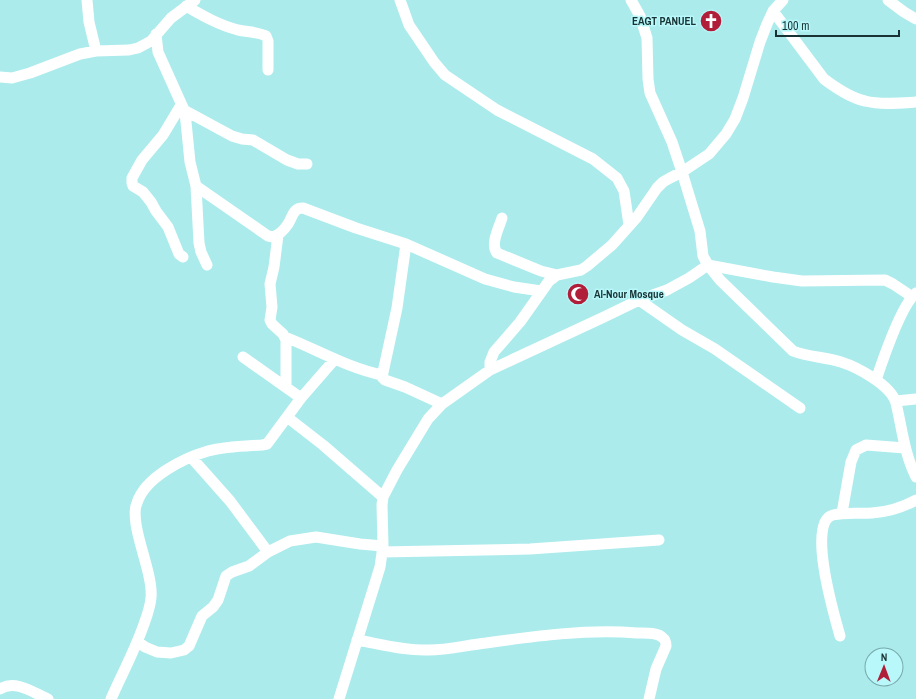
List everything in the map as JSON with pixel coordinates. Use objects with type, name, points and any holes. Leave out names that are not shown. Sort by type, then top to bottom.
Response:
[{"type":"street","points":[[87,0],[89,22],[96,51]]},
{"type":"street","points":[[400,0],[409,25],[434,62],[445,75],[497,110],[593,159],[616,178],[624,191],[629,225]]},
{"type":"street","points":[[630,0],[640,16],[647,38],[648,79],[650,93],[672,142],[700,231],[703,256],[708,265],[720,280],[793,351],[800,354],[842,362],[876,380],[887,388],[896,401],[905,448],[910,466],[916,477]]},
{"type":"street","points":[[888,0],[904,12],[916,18]]},
{"type":"street","points":[[0,77],[12,78],[30,74],[80,54],[96,51],[129,50],[138,48],[151,41],[171,18],[190,3],[200,14],[222,25],[266,36],[268,41],[268,70]]},
{"type":"street","points":[[490,370],[490,362],[494,352],[520,322],[549,281],[557,275],[581,270],[587,266],[612,245],[637,217],[657,188],[663,182],[682,172],[709,154],[726,134],[735,119],[760,42],[778,4]]},
{"type":"street","points":[[778,4],[824,79],[834,86],[865,101],[884,103],[916,102]]},
{"type":"street","points":[[156,34],[158,52],[182,108],[190,162],[196,186],[199,243],[207,265]]},
{"type":"street","points":[[182,108],[232,136],[253,140],[287,160],[298,164],[307,164]]},
{"type":"street","points":[[182,108],[169,127],[142,160],[132,178],[133,186],[143,192],[168,227],[179,254],[183,257]]},
{"type":"street","points":[[196,186],[268,236],[273,237],[278,235],[288,224],[294,211],[299,208],[303,208],[356,228],[406,244],[485,279],[514,287],[541,291]]},
{"type":"street","points":[[502,218],[494,243],[494,249],[497,253],[534,269],[557,275]]},
{"type":"street","points":[[278,235],[270,284],[272,307],[270,320],[272,324],[285,338],[364,371],[382,375]]},
{"type":"street","points":[[406,244],[397,308],[382,378],[442,404]]},
{"type":"street","points":[[339,699],[380,567],[382,549],[383,496],[428,419],[442,404],[490,370],[639,300],[667,290],[690,278],[708,265],[802,281],[885,280],[914,295],[898,323],[876,380]]},
{"type":"street","points":[[639,300],[682,330],[715,349],[800,408]]},
{"type":"street","points":[[285,338],[286,387]]},
{"type":"street","points":[[243,357],[301,398]]},
{"type":"street","points":[[111,699],[138,642],[148,612],[151,596],[150,583],[136,524],[135,513],[137,503],[143,492],[151,481],[191,457],[228,447],[265,445],[301,398],[335,359]]},
{"type":"street","points":[[896,401],[916,399]]},
{"type":"street","points":[[287,417],[323,445],[383,496]]},
{"type":"street","points":[[842,513],[850,462],[856,450],[866,445],[905,448]]},
{"type":"street","points":[[191,457],[230,501],[268,552]]},
{"type":"street","points":[[840,636],[824,572],[822,538],[825,519],[829,516],[842,513],[873,513],[892,510],[916,500]]},
{"type":"street","points":[[138,642],[157,652],[171,653],[184,650],[189,646],[202,616],[218,600],[226,576],[232,572],[249,566],[268,552],[290,541],[316,537],[382,549],[530,549],[659,540]]},
{"type":"street","points":[[357,640],[404,648],[445,650],[538,636],[583,632],[626,632],[658,635],[666,642],[666,646],[656,669],[650,699]]},
{"type":"street","points":[[0,689],[6,685],[15,685],[48,699]]},
{"type":"place","name":"EAGT PANUEL","points":[[711,21]]},
{"type":"place","name":"Al-Nour Mosque","points":[[578,294]]}]
